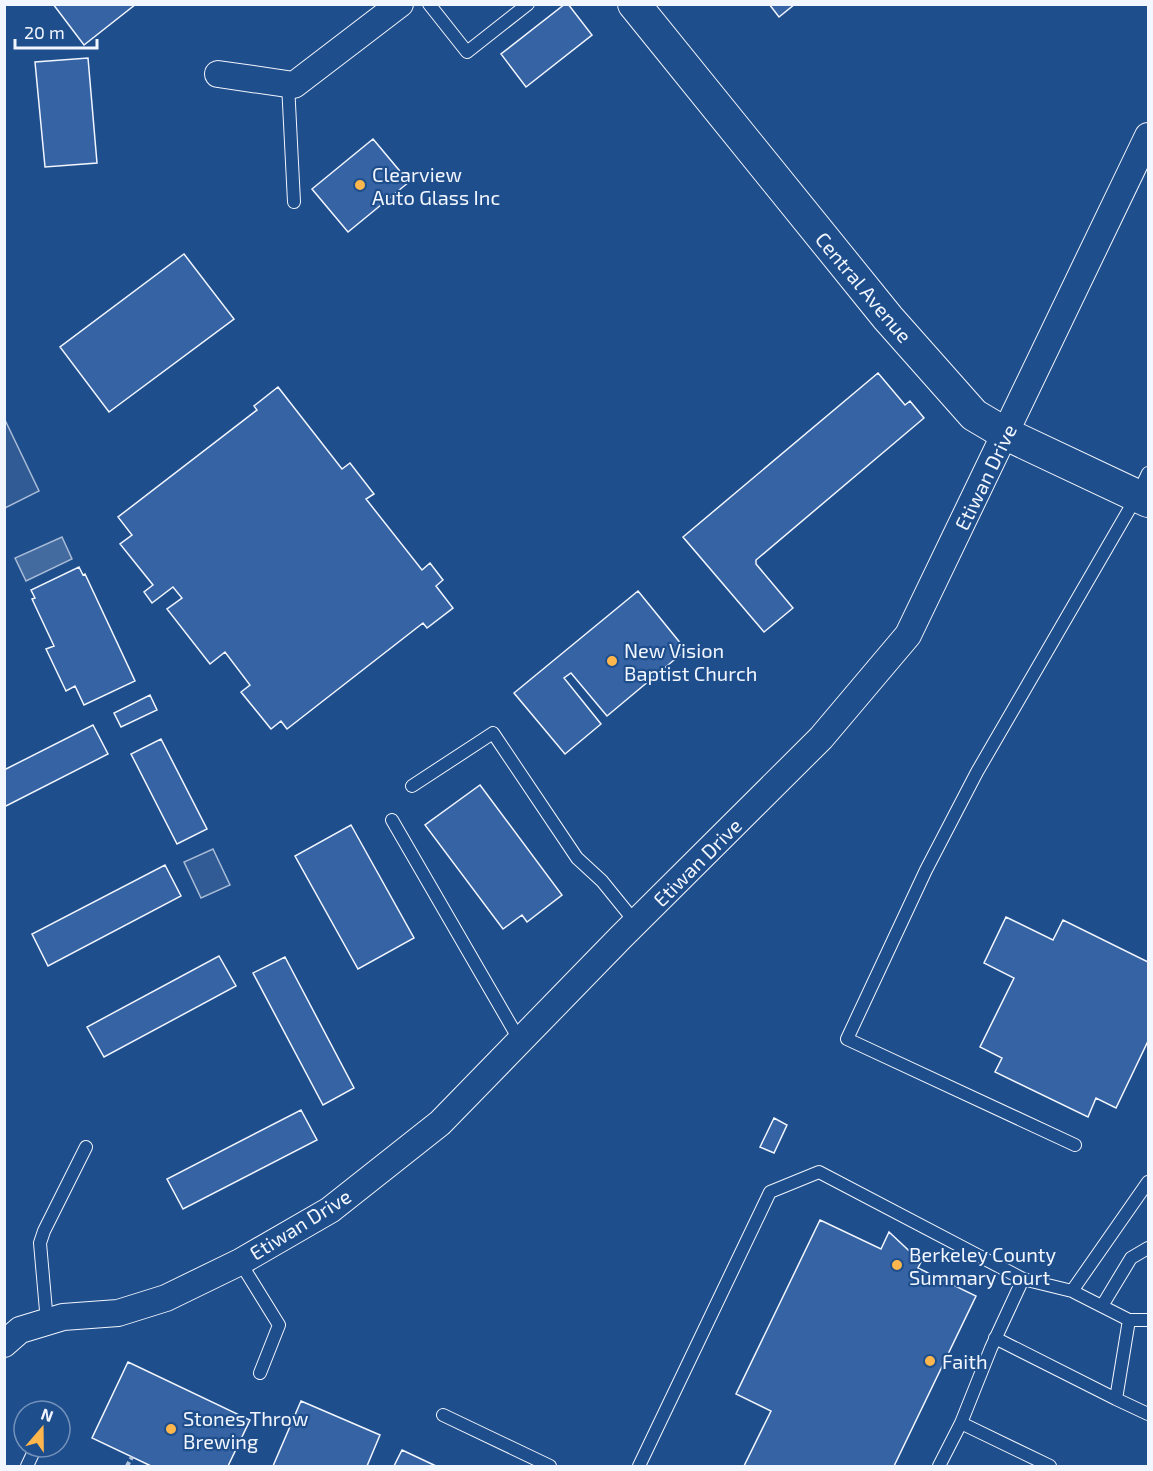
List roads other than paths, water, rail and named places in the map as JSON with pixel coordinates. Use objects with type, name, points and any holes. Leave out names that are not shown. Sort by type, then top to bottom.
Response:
[{"type":"street","points":[[218,74],[294,85],[400,4]]},
{"type":"street","name":"Central Avenue","points":[[634,4],[888,318],[974,415],[1006,434],[1145,490]]},
{"type":"street","name":"Etiwan Drive","points":[[4,1344],[20,1330],[63,1317],[118,1313],[166,1298],[240,1262],[330,1210],[440,1123],[821,738],[908,635],[1149,136]]},
{"type":"lane","points":[[429,4],[467,52],[528,4]]},
{"type":"lane","points":[[288,84],[294,202]]},
{"type":"lane","points":[[1075,1145],[847,1039],[926,870],[974,777],[1145,490]]},
{"type":"lane","points":[[412,786],[494,733],[577,858],[602,881],[636,923]]},
{"type":"lane","points":[[392,820],[520,1041]]},
{"type":"lane","points":[[47,1322],[40,1243],[86,1147]]},
{"type":"lane","points":[[639,1467],[770,1192],[819,1172],[1023,1279],[1072,1291],[1129,1320],[1149,1320]]},
{"type":"lane","points":[[1072,1291],[1148,1181]]},
{"type":"lane","points":[[1102,1306],[1131,1258],[1149,1248]]},
{"type":"lane","points":[[240,1262],[279,1325],[260,1373]]},
{"type":"lane","points":[[939,1467],[961,1423],[995,1338],[1023,1279]]},
{"type":"lane","points":[[1116,1399],[1129,1320]]},
{"type":"lane","points":[[995,1338],[1149,1414]]},
{"type":"lane","points":[[443,1415],[550,1467]]},
{"type":"lane","points":[[961,1423],[1050,1467]]},
{"type":"place","name":"Clearview Auto Glass Inc","points":[[360,185]]},
{"type":"place","name":"New Vision Baptist Church","points":[[612,661]]},
{"type":"place","name":"Berkeley County Summary Court","points":[[897,1265]]},
{"type":"place","name":"Faith","points":[[930,1361]]},
{"type":"place","name":"Stones Throw Brewing","points":[[171,1429]]}]
